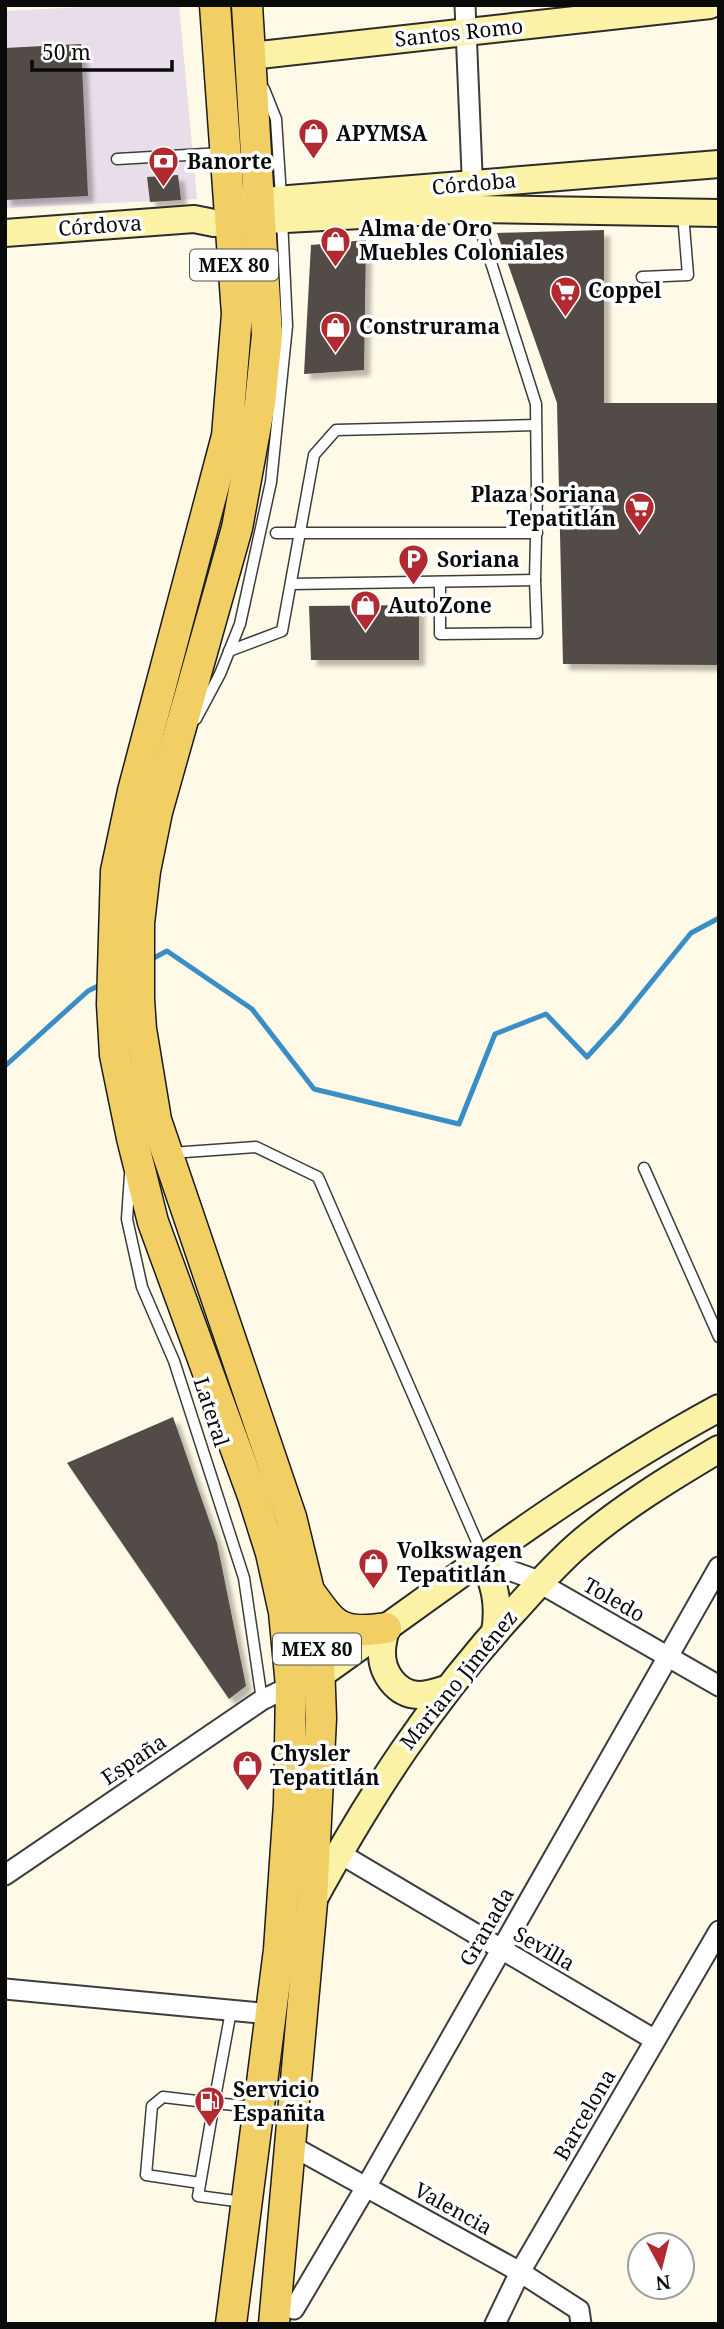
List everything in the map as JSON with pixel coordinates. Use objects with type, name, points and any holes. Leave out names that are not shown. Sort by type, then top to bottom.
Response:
[{"type":"main road","name":"MEX 80","points":[[215,5],[226,153],[257,211],[237,314],[228,436],[133,791],[116,871],[126,926],[126,1002],[115,1055],[153,1222],[253,1496],[271,1553],[284,1612],[291,1686],[289,1804],[279,1950],[231,2324]]},
{"type":"main road","name":"MEX 80","points":[[126,926],[145,871],[170,768],[237,528],[260,403],[267,335],[257,211],[247,5]]},
{"type":"main road","name":"MEX 80","points":[[126,1002],[141,1029],[156,1121],[291,1517],[309,1591],[320,1675],[321,1718],[312,1902],[279,2261],[284,2316]]},
{"type":"main road","points":[[309,1591],[327,1616],[347,1630],[362,1632],[386,1628]]},
{"type":"main road","points":[[259,2107],[269,2137],[274,2232],[279,2261]]},
{"type":"main road","points":[[239,2278],[245,2324]]},
{"type":"street","name":"Santos Romo","points":[[250,47],[565,5]]},
{"type":"street","name":"Santos Romo","points":[[465,18],[710,5]]},
{"type":"street","points":[[465,18],[473,196]]},
{"type":"street","name":"Córdoba","points":[[257,211],[473,196],[719,164]]},
{"type":"street","name":"Córdoba","points":[[473,196],[719,214]]},
{"type":"street","name":"Córdova","points":[[5,233],[194,219],[210,210],[257,211]]},
{"type":"street","points":[[291,1686],[320,1675],[484,1558],[629,1461],[719,1408]]},
{"type":"street","name":"Mariano Jiménez","points":[[312,1902],[414,1732],[446,1689],[495,1632],[577,1546],[613,1517],[719,1449]]},
{"type":"street","points":[[484,1558],[497,1594],[495,1632]]},
{"type":"street","name":"Toledo","points":[[484,1558],[494,1565],[540,1583],[719,1686]]},
{"type":"street","name":"Granada","points":[[284,2316],[366,2187],[719,1567]]},
{"type":"street","points":[[386,1628],[383,1664],[394,1685],[416,1695],[446,1689]]},
{"type":"street","name":"España","points":[[5,1875],[262,1700],[291,1686]]},
{"type":"street","name":"Sevilla","points":[[339,1853],[655,2040]]},
{"type":"street","name":"Barcelona","points":[[495,2324],[520,2272],[719,1931]]},
{"type":"street","points":[[5,1989],[271,2014]]},
{"type":"street","name":"Valencia","points":[[290,2145],[520,2272],[579,2310],[581,2324]]},
{"type":"lane","points":[[117,159],[226,153]]},
{"type":"lane","points":[[440,582],[440,634],[537,633],[536,404],[473,196]]},
{"type":"lane","points":[[170,768],[220,674],[240,624],[268,494],[287,326],[257,211]]},
{"type":"lane","points":[[642,277],[688,275],[683,213]]},
{"type":"lane","points":[[267,335],[279,407]]},
{"type":"lane","points":[[229,651],[282,631],[314,454],[336,430],[536,425]]},
{"type":"lane","points":[[276,533],[537,533]]},
{"type":"lane","points":[[291,584],[535,580]]},
{"type":"lane","name":"Lateral","points":[[132,1138],[127,1219],[142,1287],[174,1360],[244,1578],[262,1700]]},
{"type":"lane","points":[[167,1153],[256,1147],[318,1177],[484,1558]]},
{"type":"lane","points":[[644,1168],[719,1337]]},
{"type":"lane","points":[[231,2011],[198,2196],[247,2203]]},
{"type":"lane","points":[[200,2183],[146,2175],[152,2106],[163,2097],[259,2107]]},
{"type":"shaded area","points":[[179,5],[197,199],[5,208],[5,11]]},
{"type":"building","points":[[81,44],[88,196],[5,200],[5,48]]},
{"type":"building","name":"Banorte","points":[[178,175],[181,200],[150,202],[147,177]]},
{"type":"building","name":"Plaza Soriana Tepatitlán","points":[[604,230],[604,403],[719,403],[719,665],[563,664],[557,403],[497,233]]},
{"type":"building","points":[[366,240],[364,370],[304,374],[311,245]]},
{"type":"building","name":"AutoZone","points":[[419,605],[419,660],[311,660],[309,606]]},
{"type":"building","points":[[173,1417],[217,1543],[246,1686],[229,1699],[67,1463]]},
{"type":"waterway","points":[[150,960],[167,951],[252,1009],[314,1089],[459,1124],[495,1034],[546,1014],[587,1057],[691,933],[719,918]]},
{"type":"waterway","points":[[5,1066],[88,991],[104,983]]},
{"type":"place","name":"APYMSA","points":[[313,161]]},
{"type":"place","name":"Banorte","points":[[164,189]]},
{"type":"place","name":"Alma de Oro Muebles Coloniales","points":[[336,268]]},
{"type":"place","name":"Coppel","points":[[565,318]]},
{"type":"place","name":"Construrama","points":[[336,354]]},
{"type":"place","name":"Plaza Soriana Tepatitlán","points":[[639,534]]},
{"type":"place","name":"Soriana","points":[[414,587]]},
{"type":"place","name":"AutoZone","points":[[365,633]]},
{"type":"place","name":"Volkswagen Tepatitlán","points":[[374,1590]]},
{"type":"place","name":"Chysler Tepatitlán","points":[[247,1793]]},
{"type":"place","name":"Servicio Españita","points":[[210,2129]]}]
